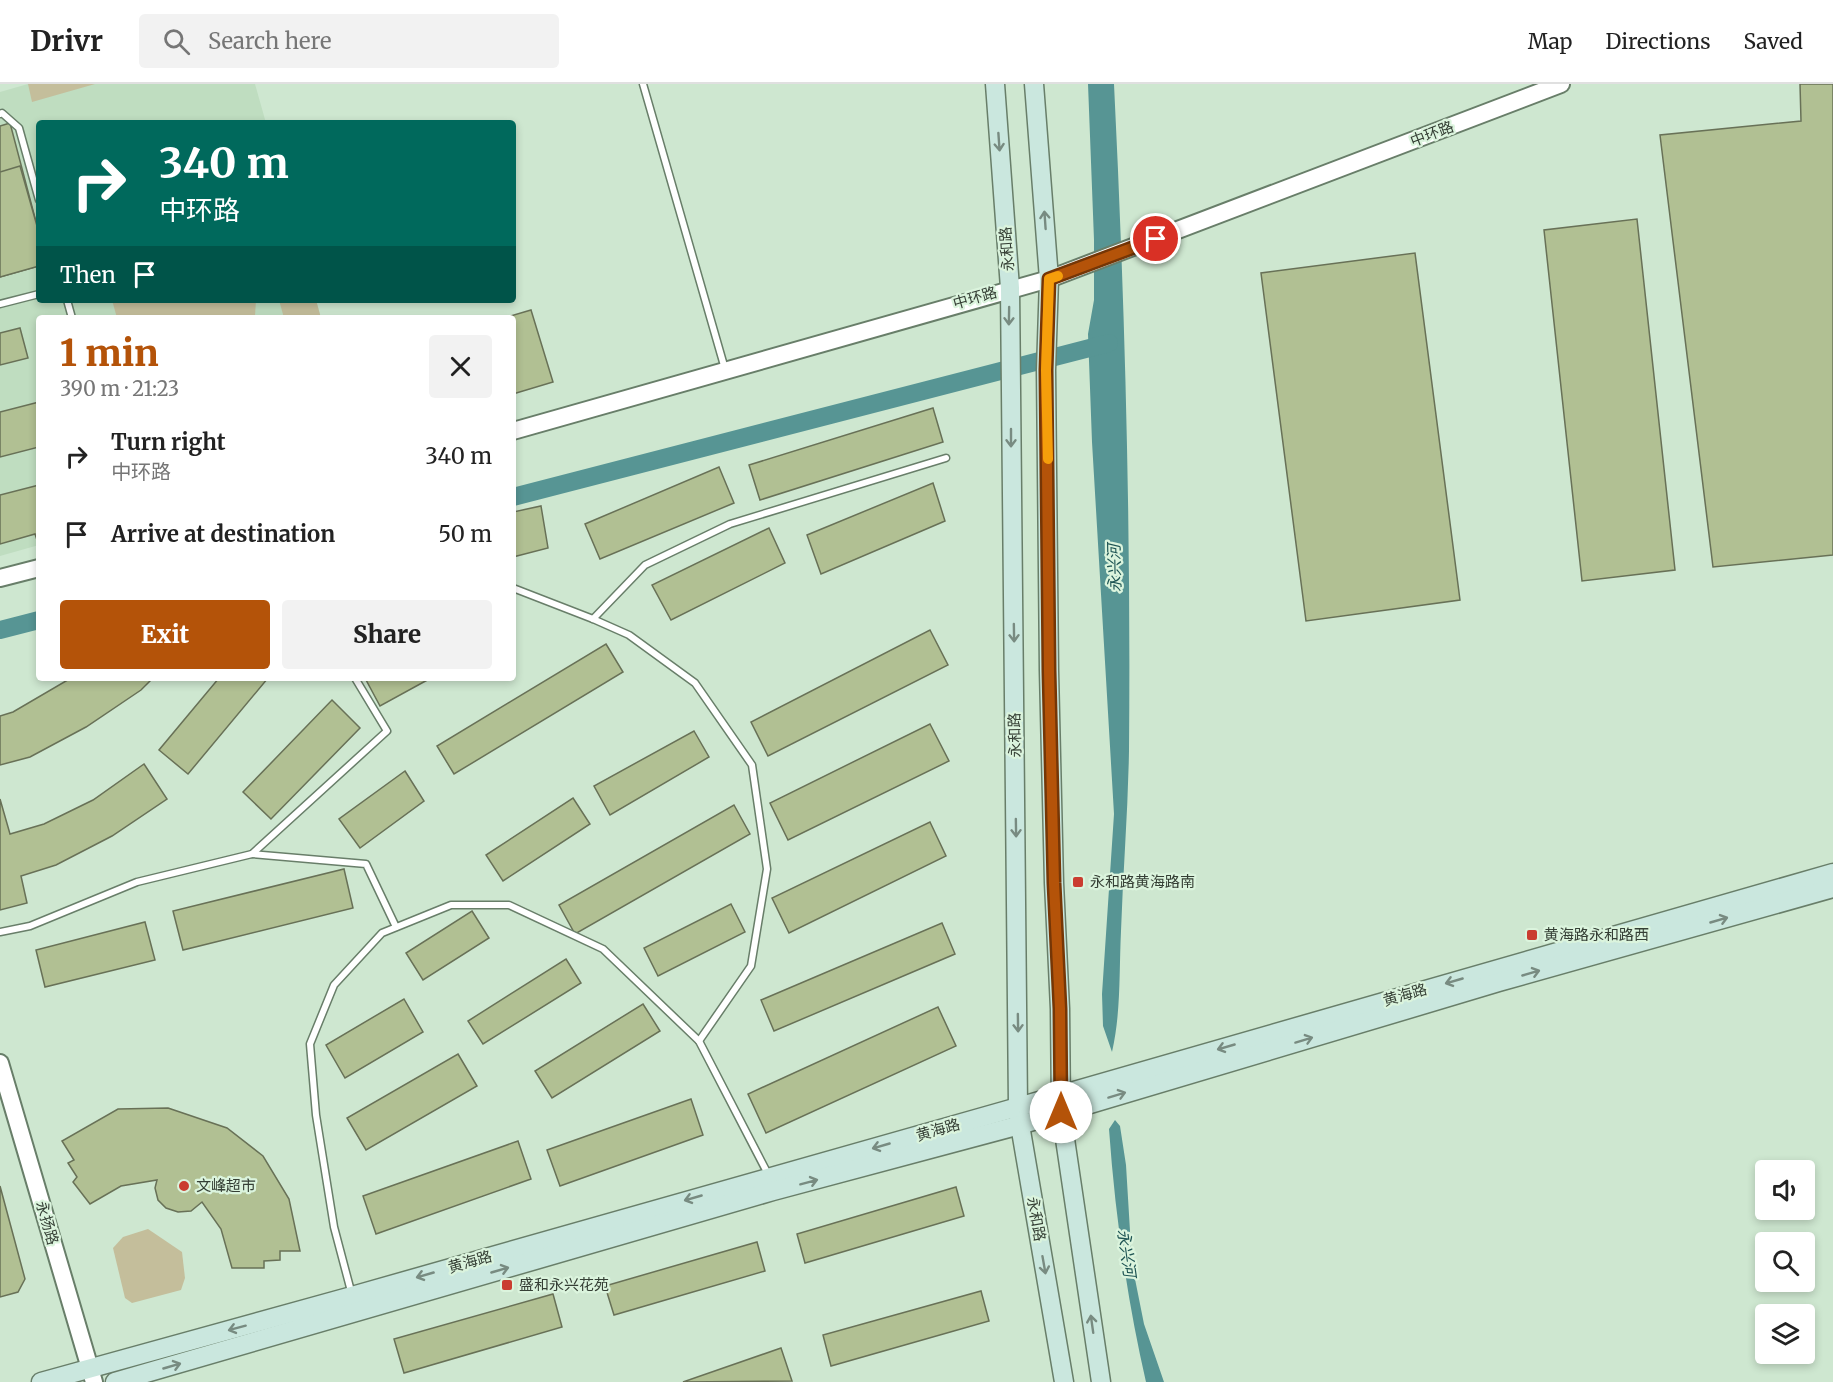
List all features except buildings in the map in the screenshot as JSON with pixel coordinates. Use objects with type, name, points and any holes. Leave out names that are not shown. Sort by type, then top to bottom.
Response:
[{"type":"main road","name":"永和路","points":[[995,84],[1010,288],[1019,1116],[1064,1382]]},
{"type":"main road","points":[[1034,84],[1049,279],[1046,370],[1049,671],[1061,1104],[1101,1382]]},
{"type":"main road","name":"黄海路","points":[[1061,1104],[1833,873]]},
{"type":"main road","name":"黄海路","points":[[41,1382],[92,1375],[354,1304],[771,1184],[1833,888]]},
{"type":"main road","name":"黄海路","points":[[115,1382],[354,1304]]},
{"type":"street","name":"中环路","points":[[516,430],[1010,288],[1049,279],[1561,84]]},
{"type":"street","points":[[0,578],[36,569]]},
{"type":"street","name":"永扬路","points":[[0,1063],[92,1375]]},
{"type":"lane","points":[[644,84],[725,369]]},
{"type":"lane","points":[[0,114],[2,113],[19,128],[36,189]]},
{"type":"lane","points":[[0,304],[36,295]]},
{"type":"lane","points":[[593,619],[645,565],[730,524],[946,458]]},
{"type":"lane","points":[[516,589],[630,635],[695,683],[752,765],[767,869],[751,966],[699,1041]]},
{"type":"lane","points":[[252,854],[387,731],[357,681]]},
{"type":"lane","points":[[0,932],[30,926],[137,882],[252,854],[366,864],[396,927]]},
{"type":"lane","points":[[354,1304],[334,1227],[316,1115],[310,1044],[334,985],[382,933],[451,905],[509,905],[603,949],[699,1041],[771,1184]]},
{"type":"shaded area","points":[[28,84],[255,84],[265,120],[36,120],[36,303],[317,303],[320,315],[36,315],[36,546],[0,556],[0,92]]},
{"type":"shaded area","points":[[28,84],[95,84],[32,102]]},
{"type":"shaded area","points":[[113,303],[256,303],[255,315],[116,315]]},
{"type":"shaded area","points":[[280,303],[317,303],[320,315],[283,315]]},
{"type":"shaded area","points":[[148,1229],[182,1252],[185,1278],[181,1290],[132,1303],[125,1298],[113,1248],[123,1237]]},
{"type":"water","name":"永兴河","points":[[1088,84],[1114,84],[1126,418],[1129,751],[1118,1007],[1112,1052],[1103,1026],[1102,994],[1114,814],[1092,442],[1088,334],[1094,300],[1094,240]]},
{"type":"water","name":"永兴河","points":[[1115,1120],[1120,1126],[1126,1165],[1132,1264],[1144,1324],[1164,1382],[1146,1382],[1133,1319],[1118,1225],[1109,1129]]},
{"type":"waterway","points":[[516,496],[1109,343]]},
{"type":"waterway","points":[[0,630],[36,621]]},
{"type":"slow traffic","points":[[1048,459],[1046,370],[1049,279],[1058,276]]},
{"type":"place","name":"永和路黄海路南","points":[[1078,882]]},
{"type":"place","name":"黄海路永和路西","points":[[1532,935]]},
{"type":"place","name":"文峰超市","points":[[184,1186]]},
{"type":"place","name":"盛和永兴花苑","points":[[507,1285]]},
{"type":"route","points":[[1061,1112],[1060,1009],[1054,883],[1049,671],[1046,370],[1049,279],[1156,239]]}]
